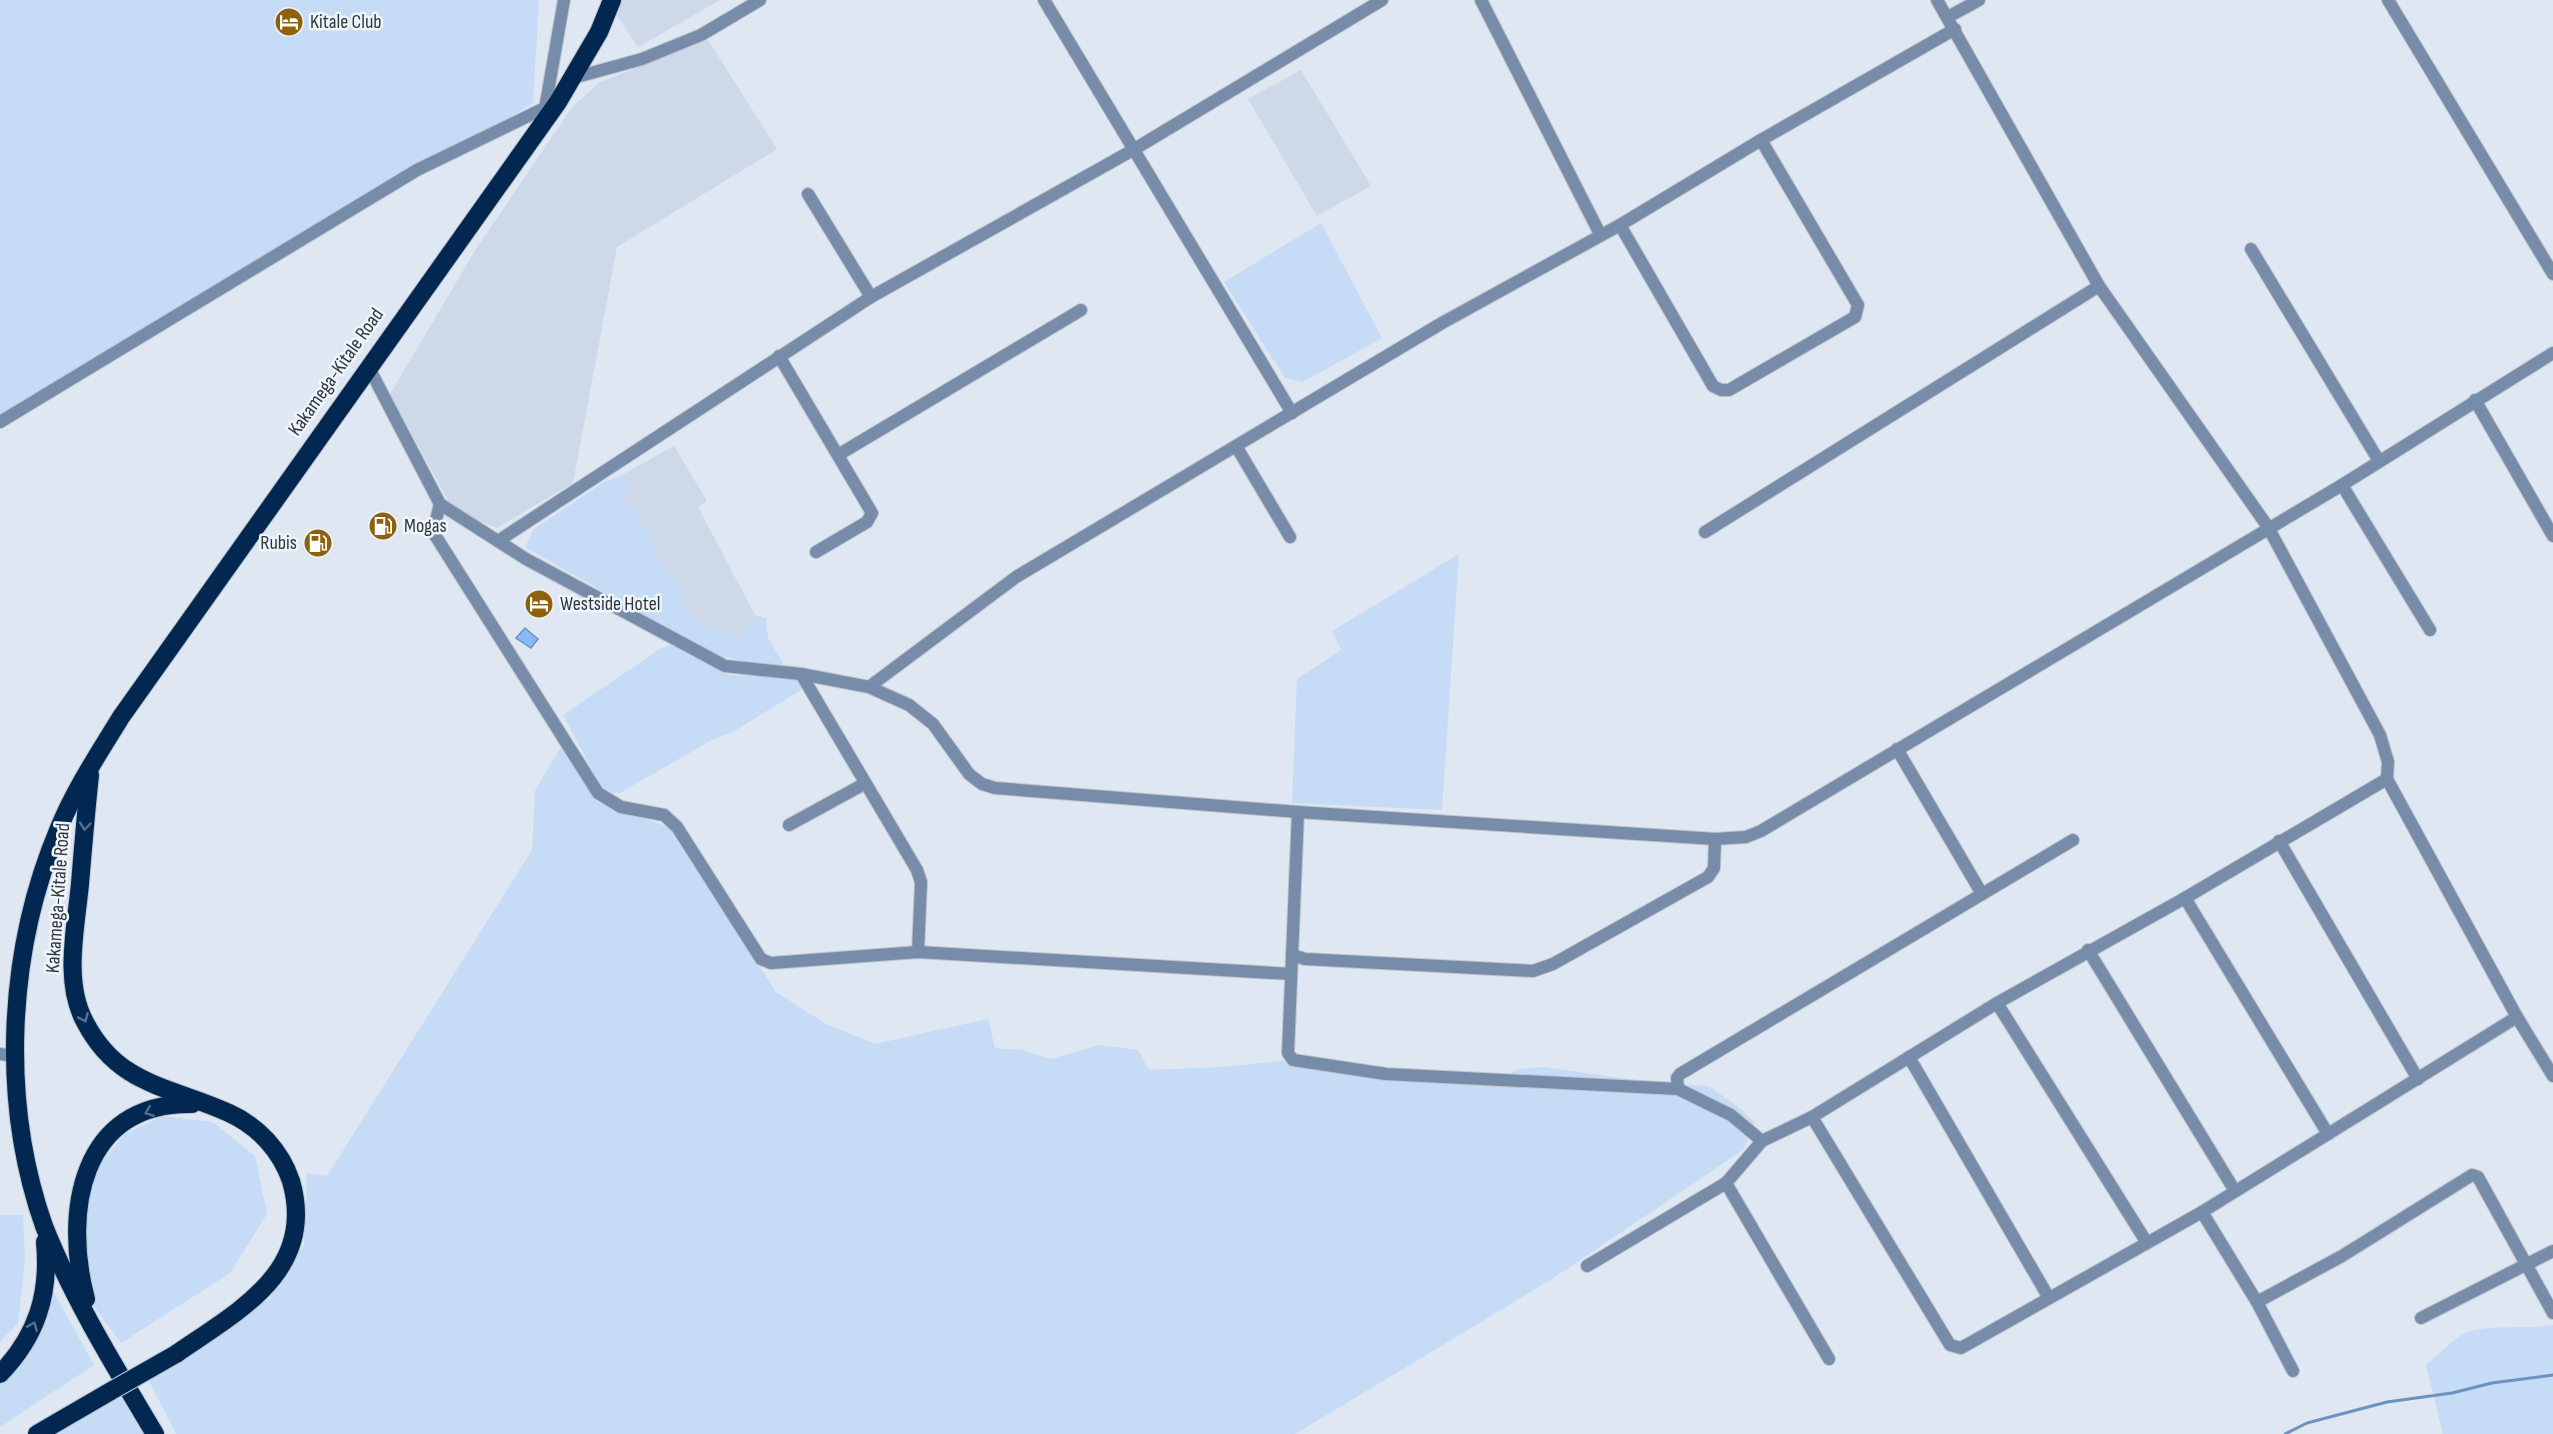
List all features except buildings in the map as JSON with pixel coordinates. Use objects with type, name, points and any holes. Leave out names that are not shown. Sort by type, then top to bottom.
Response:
[{"type":"highway","name":"Kakamega-Kitale Road","points":[[103,1346],[63,1272],[43,1224],[24,1160],[7,1055],[36,891],[59,827],[90,768],[164,654],[551,105],[573,78],[599,32],[612,0]]},
{"type":"highway","name":"Kakamega-Kitale Road","points":[[37,1434],[176,1354],[250,1303],[272,1281],[288,1255],[295,1228],[296,1200],[288,1171],[278,1152],[258,1131],[230,1113],[168,1092],[134,1076],[113,1062],[93,1036],[74,995],[74,948],[90,768]]},
{"type":"highway","name":"Kakamega-Kitale Road","points":[[103,1346],[89,1308],[76,1251],[78,1198],[84,1176],[98,1148],[132,1119],[165,1106],[207,1105]]},
{"type":"highway","points":[[0,1374],[29,1337],[44,1300],[47,1262],[43,1224]]},
{"type":"highway","points":[[103,1346],[155,1434]]},
{"type":"street","points":[[0,422],[417,170],[551,105],[564,0]]},
{"type":"street","points":[[573,78],[642,59],[701,35],[760,0]]},
{"type":"street","points":[[1044,0],[1292,413]]},
{"type":"street","points":[[498,541],[871,297],[1133,150],[1382,0]]},
{"type":"street","points":[[1481,0],[1600,234]]},
{"type":"street","points":[[1937,0],[2099,286],[2268,527],[2380,735],[2388,762],[2387,779],[2517,1017],[2553,1076]]},
{"type":"street","points":[[1948,17],[1979,0]]},
{"type":"street","points":[[2388,0],[2553,274]]},
{"type":"street","points":[[869,687],[1016,577],[1442,323],[1620,225],[1761,140],[1955,29]]},
{"type":"street","points":[[1620,225],[1713,386],[1721,390],[1729,390],[1855,317],[1858,305],[1761,140]]},
{"type":"street","points":[[808,194],[871,297]]},
{"type":"street","points":[[2252,249],[2379,461]]},
{"type":"street","points":[[1705,532],[2099,286]]},
{"type":"street","points":[[838,455],[1081,310]]},
{"type":"street","points":[[368,366],[440,504],[498,541],[713,661],[738,669],[801,674],[869,687],[922,713],[969,774],[982,784],[995,788],[1298,812],[1715,839],[1754,835],[2342,485],[2553,353]]},
{"type":"street","points":[[778,356],[873,513],[867,522],[816,552]]},
{"type":"street","points":[[2475,400],[2553,536]]},
{"type":"street","points":[[1236,446],[1290,537]]},
{"type":"street","points":[[2342,485],[2430,630]]},
{"type":"street","points":[[440,504],[433,532],[598,793],[621,807],[664,815],[676,827],[761,959],[771,963],[918,952],[1291,974]]},
{"type":"street","points":[[801,674],[920,876],[918,952]]},
{"type":"street","points":[[1897,749],[1982,894]]},
{"type":"street","points":[[1587,1266],[1726,1183],[1762,1141],[1812,1117],[1997,1003],[2088,950],[2185,898],[2387,779]]},
{"type":"street","points":[[789,825],[864,784]]},
{"type":"street","points":[[1298,812],[1288,1053],[1293,1060],[1386,1074],[1678,1089],[1731,1115],[1762,1141]]},
{"type":"street","points":[[1292,955],[1305,959],[1533,971],[1553,964],[1708,877],[1714,868],[1715,839]]},
{"type":"street","points":[[1678,1089],[1677,1078],[1680,1074],[2073,840]]},
{"type":"street","points":[[2279,841],[2418,1078]]},
{"type":"street","points":[[2185,898],[2328,1134]]},
{"type":"street","points":[[2088,950],[2235,1191]]},
{"type":"street","points":[[1997,1003],[2147,1243]]},
{"type":"street","points":[[1812,1117],[1950,1345],[1961,1348],[2202,1212],[2517,1017]]},
{"type":"street","points":[[1909,1057],[2049,1298]]},
{"type":"street","points":[[2257,1302],[2342,1256],[2472,1175],[2478,1177],[2553,1314]]},
{"type":"street","points":[[1726,1183],[1829,1359]]},
{"type":"street","points":[[2202,1212],[2257,1302],[2293,1371]]},
{"type":"street","points":[[2421,1318],[2553,1251]]},
{"type":"shaded area","points":[[0,0],[539,0],[533,103],[0,427]]},
{"type":"shaded area","points":[[620,0],[720,0],[638,47],[617,16]]},
{"type":"shaded area","points":[[708,40],[777,149],[617,247],[573,483],[497,528],[454,511],[390,394],[476,249],[573,106],[600,82]]},
{"type":"shaded area","points":[[1301,70],[1371,186],[1317,216],[1248,99]]},
{"type":"shaded area","points":[[1321,223],[1382,338],[1303,382],[1285,378],[1224,282]]},
{"type":"shaded area","points":[[674,446],[707,501],[698,507],[755,615],[746,623],[747,638],[694,621],[677,584],[658,559],[653,536],[620,498],[628,488],[624,474]]},
{"type":"shaded area","points":[[624,474],[628,488],[620,498],[634,510],[653,536],[658,559],[677,584],[694,621],[747,638],[746,623],[755,615],[766,618],[768,638],[784,665],[760,664],[714,655],[525,547],[534,529],[604,482]]},
{"type":"shaded area","points":[[1459,554],[1442,810],[1292,803],[1297,679],[1341,650],[1332,631]]},
{"type":"shaded area","points":[[670,645],[728,675],[797,678],[804,688],[733,732],[712,740],[620,793],[604,792],[563,715],[660,649]]},
{"type":"shaded area","points":[[562,745],[597,802],[668,827],[776,992],[826,1024],[875,1044],[988,1019],[995,1048],[1022,1050],[1051,1059],[1099,1045],[1138,1050],[1149,1070],[1222,1067],[1281,1061],[1388,1079],[1489,1085],[1518,1069],[1544,1067],[1656,1083],[1709,1086],[1741,1109],[1755,1123],[1743,1150],[1552,1279],[1295,1434],[176,1434],[148,1379],[270,1297],[304,1245],[307,1173],[327,1176],[532,850],[535,790]]},
{"type":"shaded area","points":[[163,1116],[213,1122],[255,1156],[267,1214],[230,1273],[121,1343],[92,1304],[82,1244],[86,1206],[101,1163],[125,1134]]},
{"type":"shaded area","points":[[0,1215],[23,1215],[25,1259],[18,1323],[0,1342]]},
{"type":"shaded area","points":[[53,1291],[94,1365],[0,1427],[0,1381],[28,1356]]},
{"type":"shaded area","points":[[2553,1325],[2553,1434],[2443,1434],[2426,1365],[2452,1342],[2468,1332],[2487,1328]]},
{"type":"shaded area","points":[[123,1396],[144,1434],[52,1434]]},
{"type":"water","points":[[525,628],[538,639],[531,648],[516,638]]},
{"type":"waterway","points":[[2285,1434],[2307,1423],[2387,1402],[2452,1393],[2492,1383],[2553,1375]]},
{"type":"place","name":"Kitale Club","points":[[289,22]]},
{"type":"place","name":"Mogas","points":[[383,526]]},
{"type":"place","name":"Rubis","points":[[318,543]]},
{"type":"place","name":"Westside Hotel","points":[[539,604]]}]
